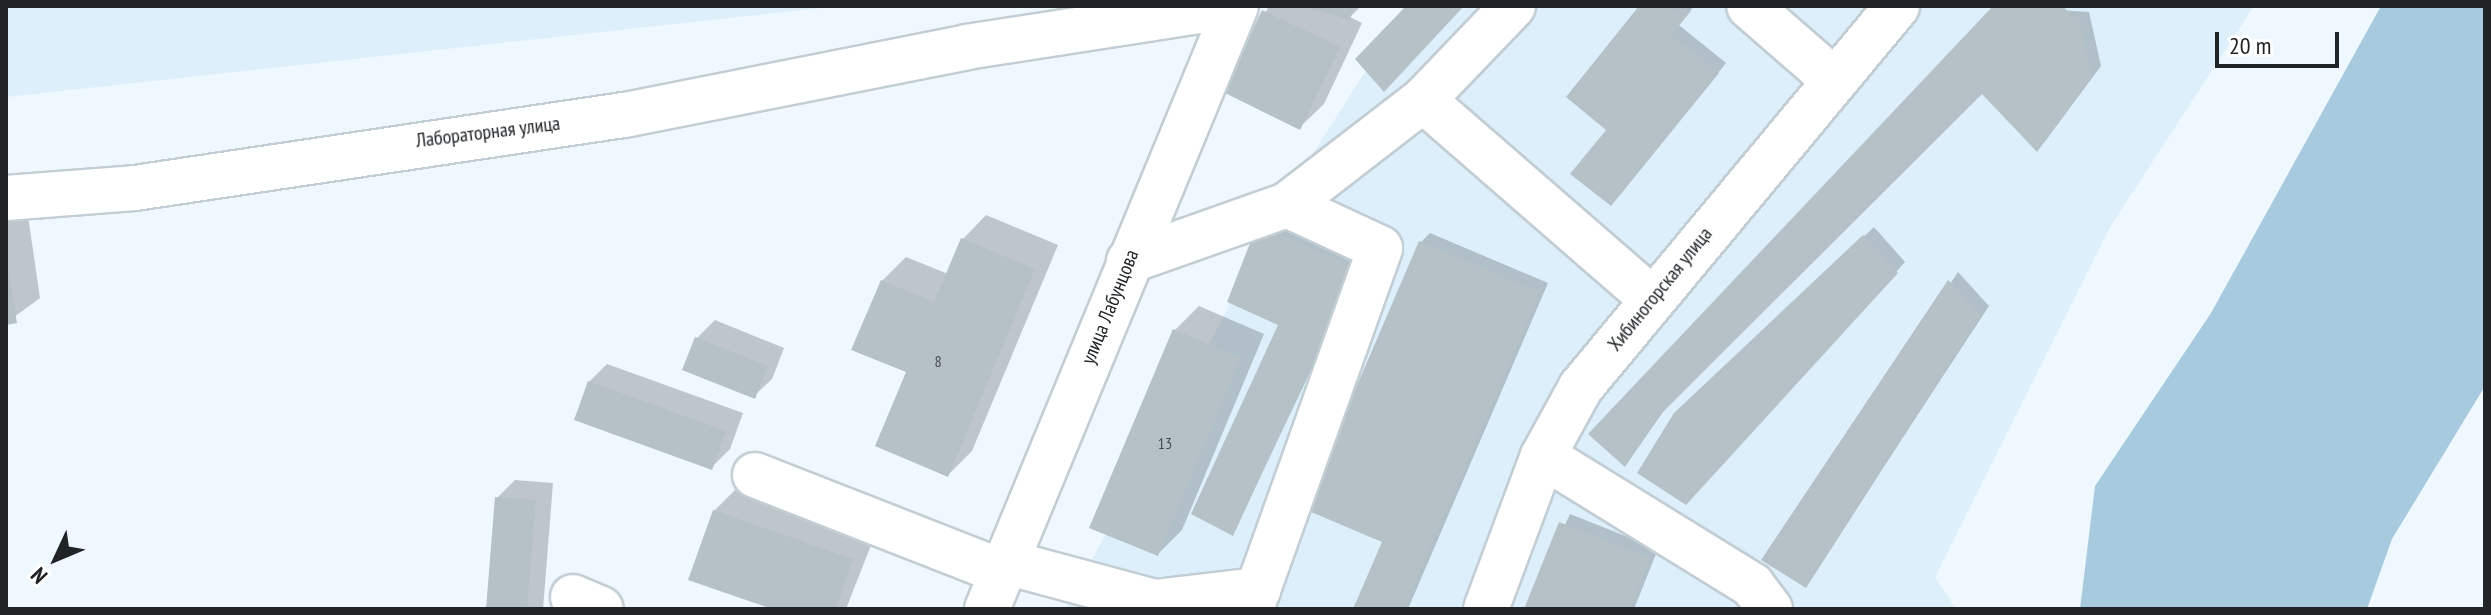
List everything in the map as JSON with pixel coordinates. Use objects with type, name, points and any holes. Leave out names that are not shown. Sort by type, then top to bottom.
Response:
[{"type":"street","name":"Лабораторная улица","points":[[6,198],[135,188],[625,115],[967,47],[1234,6]]},
{"type":"street","name":"улица Лабунцова","points":[[998,581],[1234,6]]},
{"type":"street","points":[[1129,261],[1287,205],[1423,100],[1513,6]]},
{"type":"street","points":[[1749,6],[1834,80]]},
{"type":"street","name":"Хибиногорская улица","points":[[1486,609],[1543,456],[1581,387],[1651,298],[1897,6]]},
{"type":"street","points":[[1423,100],[1651,298]]},
{"type":"street","points":[[755,475],[998,581],[1153,606],[1254,600],[1380,248],[1287,205]]},
{"type":"street","points":[[1543,456],[1752,585],[1770,609]]},
{"type":"shaded area","points":[[6,6],[839,6],[6,97]]},
{"type":"shaded area","points":[[1407,6],[2254,6],[2110,227],[1935,577],[1956,609],[1065,609],[1307,163]]},
{"type":"shaded area","points":[[2381,6],[2485,6],[2485,386],[2392,539],[2367,609],[2080,609],[2095,486],[2211,313]]},
{"type":"building","points":[[1302,6],[1354,6],[1350,20]]},
{"type":"building","points":[[1406,6],[1464,6],[1384,92],[1355,59]]},
{"type":"building","points":[[1639,6],[1691,11],[1671,35],[1719,73],[1611,206],[1570,174],[1606,130],[1566,97]]},
{"type":"building","points":[[1993,6],[2062,6],[2080,21],[2092,77],[2037,152],[1982,94],[1662,413],[1625,467],[1588,434]]},
{"type":"building","points":[[1262,10],[1340,47],[1300,130],[1223,92]]},
{"type":"building","points":[[1257,225],[1357,267],[1233,536],[1191,514],[1278,325],[1227,302]]},
{"type":"building","points":[[1863,235],[1898,273],[1686,505],[1637,473],[1674,413]]},
{"type":"building","points":[[961,238],[1035,269],[948,477],[875,446],[906,372],[851,350],[881,280],[934,302]]},
{"type":"building","points":[[1419,241],[1540,292],[1404,609],[1353,609],[1382,542],[1304,509]]},
{"type":"building","points":[[6,258],[17,323],[6,325]]},
{"type":"building","points":[[1948,280],[1981,316],[1806,588],[1761,560]]},
{"type":"building","points":[[1173,329],[1241,358],[1158,556],[1089,528]]},
{"type":"building","points":[[695,337],[768,366],[755,399],[682,370]]},
{"type":"building","points":[[588,381],[726,431],[712,470],[574,420]]},
{"type":"building","points":[[495,497],[536,500],[527,609],[486,609]]},
{"type":"building","points":[[713,510],[853,559],[836,609],[772,609],[688,580]]},
{"type":"building","points":[[1559,522],[1650,558],[1630,609],[1524,609]]}]
